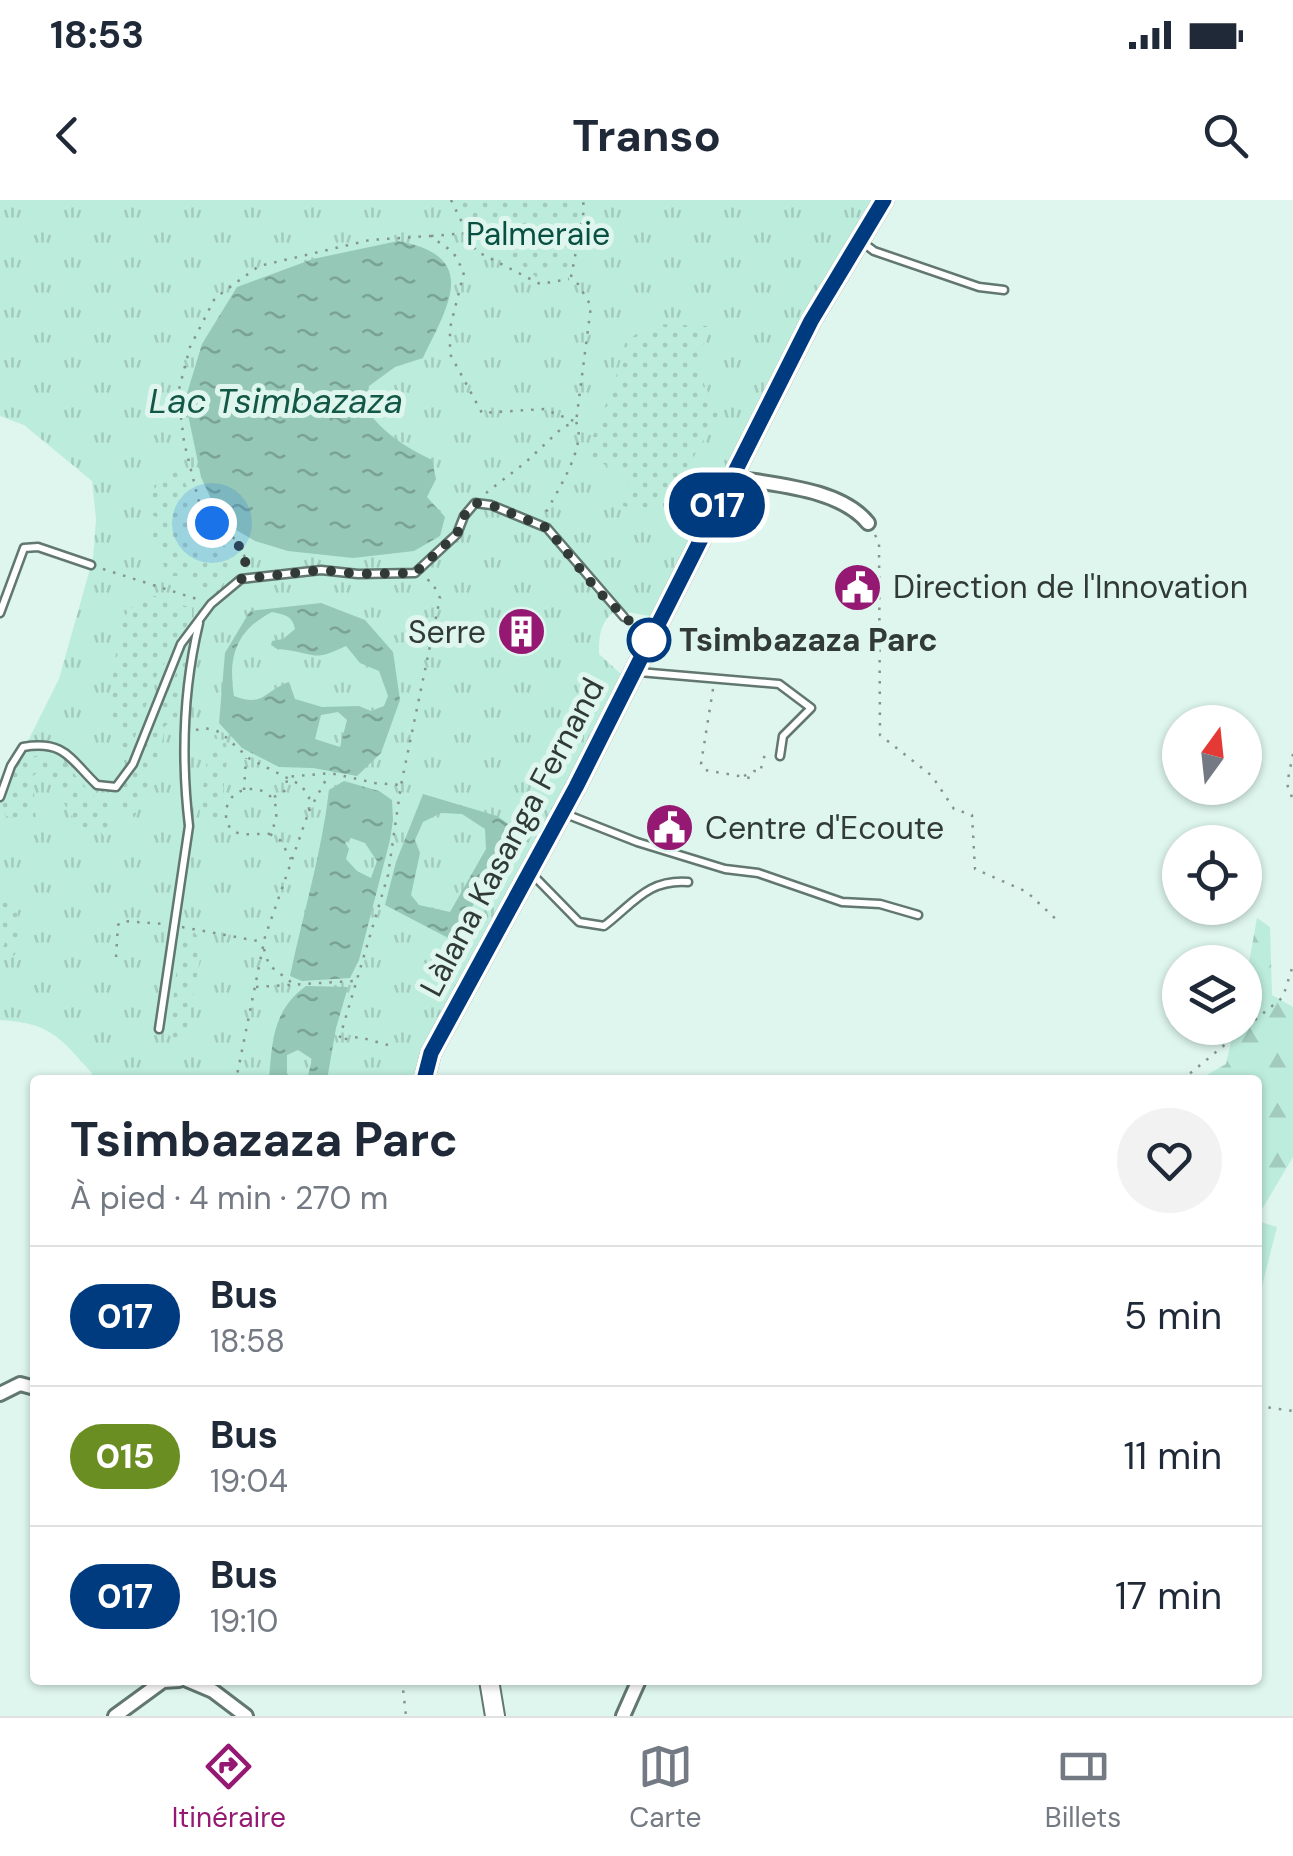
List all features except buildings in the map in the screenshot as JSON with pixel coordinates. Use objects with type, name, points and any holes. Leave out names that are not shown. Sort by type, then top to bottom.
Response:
[{"type":"street","name":"Làlana Kasanga Fernand","points":[[425,1075],[431,1053],[562,812],[811,321],[884,200]]},
{"type":"street","points":[[730,477],[834,498],[852,506],[868,523]]},
{"type":"street","points":[[0,1394],[20,1384],[30,1387]]},
{"type":"street","points":[[116,1716],[158,1685]]},
{"type":"street","points":[[199,1685],[246,1716]]},
{"type":"street","points":[[490,1685],[495,1716]]},
{"type":"street","points":[[623,1716],[636,1685]]},
{"type":"lane","points":[[861,242],[874,251],[979,287],[1004,290]]},
{"type":"lane","points":[[0,797],[10,766],[22,747],[44,743],[66,751],[98,785],[116,787],[133,764],[181,644],[211,604],[241,579],[321,570],[415,573],[457,534],[475,503],[491,505],[547,528],[624,617]]},
{"type":"lane","points":[[0,613],[24,548],[38,547],[91,565]]},
{"type":"lane","points":[[159,1029],[189,826],[187,683],[201,617]]},
{"type":"lane","points":[[633,672],[779,684],[811,708],[783,736],[780,756]]},
{"type":"lane","points":[[562,812],[637,842],[725,869],[758,873],[842,902],[880,904],[918,915]]},
{"type":"lane","points":[[530,872],[579,922],[604,926],[636,902],[649,886],[688,882]]},
{"type":"path","points":[[451,200],[476,251],[540,284],[570,278],[591,306],[574,458],[540,525]]},
{"type":"path","points":[[570,278],[583,200]]},
{"type":"path","points":[[241,579],[246,559],[235,539],[212,523],[200,502],[184,442],[178,393],[190,347],[215,298],[259,266],[370,240],[468,233]]},
{"type":"path","points":[[430,236],[453,252],[464,272],[450,328],[450,354],[482,413],[544,409],[576,422]]},
{"type":"path","points":[[475,503],[563,426],[576,422]]},
{"type":"path","points":[[868,523],[879,542],[880,734],[932,776],[954,809],[972,815],[975,870],[1027,892],[1060,923]]},
{"type":"path","points":[[91,565],[211,604]]},
{"type":"path","points":[[388,1045],[359,1037],[340,1040],[388,876],[401,785],[440,598],[432,582],[415,573]]},
{"type":"path","points":[[714,677],[701,764],[704,770],[750,778]]},
{"type":"path","points":[[185,732],[205,728],[220,732],[246,756],[300,785],[309,797],[308,810]]},
{"type":"path","points":[[742,777],[760,772],[766,754],[780,756]]},
{"type":"path","points":[[1293,754],[1287,784],[1293,800]]},
{"type":"path","points":[[244,790],[246,756]]},
{"type":"path","points":[[287,777],[330,773],[401,785]]},
{"type":"path","points":[[237,1075],[264,945],[308,810],[330,773]]},
{"type":"path","points":[[272,798],[286,790],[287,777]]},
{"type":"path","points":[[270,834],[277,820],[272,798],[259,789],[244,790],[230,799],[226,822],[237,833],[270,834],[280,840],[292,860]]},
{"type":"path","points":[[116,957],[118,925],[123,921],[174,925],[264,945]]},
{"type":"path","points":[[264,945],[269,965],[294,984]]},
{"type":"path","points":[[1188,1075],[1282,997],[1293,965]]},
{"type":"path","points":[[255,987],[356,980]]},
{"type":"path","points":[[1262,1407],[1293,1411]]},
{"type":"path","points":[[403,1685],[406,1716]]},
{"type":"green space","points":[[0,200],[875,200],[655,617],[616,610],[604,624],[599,654],[623,676],[422,1075],[92,1075],[53,1034],[31,1024],[0,1020],[0,797],[59,679],[93,558],[96,519],[92,481],[24,425],[0,416]]},
{"type":"green space","name":"Palmeraie","points":[[455,200],[577,200],[578,215],[567,269],[536,277],[516,260],[479,244]]},
{"type":"green space","points":[[656,324],[709,326],[700,360],[702,380],[722,408],[682,477],[679,501],[671,514],[642,512],[621,505],[629,480],[586,453],[614,384],[626,340]]},
{"type":"green space","points":[[171,469],[180,470],[204,529],[236,560],[236,569],[215,593],[194,589],[188,576],[167,576],[156,550],[156,517],[145,511],[160,478]]},
{"type":"green space","points":[[145,593],[192,608],[192,617],[156,677],[130,751],[123,758],[117,750],[119,729],[112,714],[116,652],[124,617]]},
{"type":"green space","points":[[189,643],[177,719],[165,726],[159,759],[133,821],[123,816],[118,793],[134,771]]},
{"type":"green space","points":[[210,738],[225,740],[228,753],[219,821],[199,818]]},
{"type":"green space","points":[[40,755],[63,761],[96,799],[107,803],[112,826],[105,838],[99,829],[83,827],[68,812],[51,773],[42,769],[33,776],[36,822],[6,816],[2,807],[13,774],[23,762]]},
{"type":"green space","points":[[0,898],[12,901],[21,925],[19,947],[9,960],[0,956],[9,930],[0,927]]},
{"type":"green space","points":[[1262,921],[1270,927],[1272,995],[1293,1007],[1293,1157],[1262,1209],[1262,1075],[1207,1075],[1226,1064],[1230,1045],[1262,1045],[1262,945],[1252,945],[1256,925],[1262,925]]},
{"type":"green space","points":[[181,932],[195,933],[203,944],[184,1042],[169,1036]]},
{"type":"green space","points":[[1262,1222],[1277,1227],[1262,1286]]},
{"type":"water","name":"Lac Tsimbazaza","points":[[398,241],[424,248],[440,258],[449,271],[448,302],[423,358],[395,367],[369,386],[366,409],[395,439],[432,460],[436,479],[427,497],[445,517],[440,536],[414,551],[353,558],[288,551],[255,541],[221,521],[201,477],[185,400],[202,344],[237,287],[313,259]]},
{"type":"water","points":[[321,603],[365,620],[393,652],[400,700],[381,753],[357,776],[279,767],[242,748],[219,723],[225,653],[250,611]],"holes":[[[272,612],[290,618],[295,629],[271,645],[278,650],[316,656],[346,646],[360,663],[379,671],[388,696],[384,706],[371,711],[359,706],[322,707],[295,699],[289,682],[258,699],[234,696],[232,670],[237,647],[250,628]],[[338,712],[347,720],[340,747],[315,739],[321,715]]]},
{"type":"water","points":[[344,781],[379,791],[392,800],[393,820],[359,960],[350,978],[302,981],[290,976],[329,790]],"holes":[[[351,838],[365,843],[377,861],[371,878],[346,859],[349,849],[345,842]]]},
{"type":"water","points":[[423,794],[497,816],[514,828],[454,941],[385,905],[396,862]],"holes":[[[441,813],[462,814],[485,829],[486,849],[450,912],[419,905],[411,895],[420,853],[415,840],[423,822]]]},
{"type":"water","points":[[306,986],[348,987],[328,1075],[308,1075],[312,1059],[298,1050],[287,1055],[288,1075],[269,1075],[276,1027],[295,995]]},
{"type":"bus line","name":"017","points":[[425,1075],[431,1053],[576,787],[811,321],[884,200]]},
{"type":"place","name":"Direction de l'Innovation","points":[[858,587]]},
{"type":"place","name":"Serre","points":[[521,632]]},
{"type":"place","name":"Tsimbazaza Parc","points":[[649,640]]},
{"type":"place","name":"Centre d'Ecoute","points":[[670,828]]},
{"type":"route","points":[[212,523],[235,539],[246,559],[241,579],[321,570],[415,573],[457,534],[475,503],[491,505],[547,528],[598,591],[649,640]]}]
